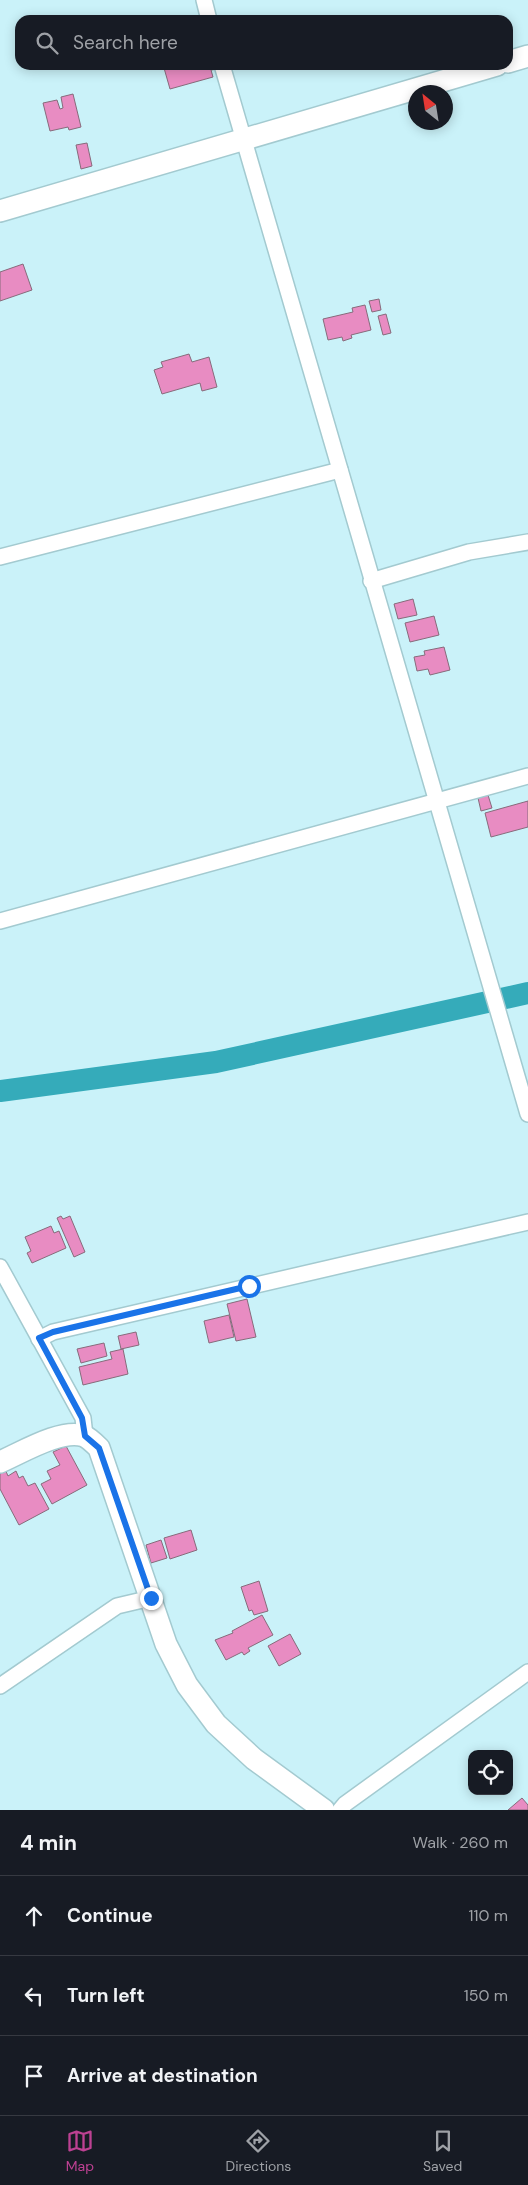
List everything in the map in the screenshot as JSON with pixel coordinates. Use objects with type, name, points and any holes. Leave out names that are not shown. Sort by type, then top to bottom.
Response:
[{"type":"street","points":[[204,0],[208,15]]},
{"type":"street","points":[[513,60],[528,56]]},
{"type":"street","points":[[223,70],[528,1114]]},
{"type":"street","points":[[0,211],[480,70]]},
{"type":"street","points":[[0,557],[340,470]]},
{"type":"street","points":[[371,581],[469,552],[528,542]]},
{"type":"street","points":[[0,921],[528,776]]},
{"type":"street","points":[[39,1338],[53,1332],[528,1222]]},
{"type":"street","points":[[0,1267],[82,1418],[85,1436]]},
{"type":"street","points":[[0,1462],[51,1439],[70,1434],[85,1436],[99,1448],[166,1644],[183,1677],[216,1724],[254,1759],[324,1810]]},
{"type":"street","points":[[0,1686],[117,1606],[151,1598]]},
{"type":"street","points":[[340,1810],[345,1804],[528,1672]]},
{"type":"building","points":[[165,70],[211,70],[213,77],[170,89]]},
{"type":"building","points":[[73,94],[81,127],[69,130],[68,127],[50,131],[43,103],[57,100],[60,109],[63,108],[61,97]]},
{"type":"building","points":[[87,143],[92,166],[81,169],[76,145]]},
{"type":"building","points":[[23,264],[32,290],[0,301],[0,272]]},
{"type":"building","points":[[379,299],[381,310],[372,312],[369,301]]},
{"type":"building","points":[[365,305],[371,330],[351,335],[352,338],[343,341],[342,337],[328,340],[323,319],[353,312],[352,308]]},
{"type":"building","points":[[386,314],[391,333],[383,335],[378,316]]},
{"type":"building","points":[[189,354],[192,362],[209,357],[217,387],[202,391],[200,383],[162,394],[154,370],[163,367],[161,362]]},
{"type":"building","points":[[413,599],[417,615],[398,619],[394,604]]},
{"type":"building","points":[[434,616],[439,635],[410,642],[405,623]]},
{"type":"building","points":[[444,647],[450,670],[430,675],[428,669],[417,671],[414,657],[425,655],[424,651]]},
{"type":"building","points":[[488,795],[492,808],[481,811],[478,798]]},
{"type":"building","points":[[528,801],[528,827],[491,837],[485,813]]},
{"type":"building","points":[[61,1216],[63,1219],[70,1216],[85,1252],[74,1257],[57,1218]]},
{"type":"building","points":[[51,1226],[54,1233],[59,1231],[66,1248],[32,1263],[27,1253],[31,1251],[25,1237]]},
{"type":"building","points":[[247,1299],[256,1337],[236,1341],[227,1304]]},
{"type":"building","points":[[229,1315],[234,1337],[209,1343],[204,1321]]},
{"type":"building","points":[[136,1332],[139,1345],[121,1349],[118,1336]]},
{"type":"building","points":[[104,1343],[107,1356],[81,1363],[77,1349]]},
{"type":"building","points":[[123,1349],[128,1374],[83,1385],[79,1367],[112,1359],[110,1352]]},
{"type":"building","points":[[66,1446],[87,1485],[52,1504],[41,1484],[51,1479],[47,1471],[60,1465],[53,1452]]},
{"type":"building","points":[[5,1469],[8,1476],[16,1471],[19,1478],[23,1476],[28,1486],[35,1483],[49,1509],[19,1525],[0,1489],[0,1471]]},
{"type":"building","points":[[191,1530],[197,1550],[170,1559],[164,1538]]},
{"type":"building","points":[[161,1540],[167,1558],[151,1563],[146,1545]]},
{"type":"building","points":[[259,1581],[268,1611],[254,1615],[252,1610],[249,1611],[241,1587]]},
{"type":"building","points":[[262,1615],[273,1635],[248,1648],[250,1651],[244,1655],[242,1652],[226,1660],[215,1640],[233,1633],[232,1631]]},
{"type":"building","points":[[290,1634],[301,1654],[279,1666],[268,1646]]},
{"type":"building","points":[[522,1798],[528,1805],[528,1810],[508,1810]]},
{"type":"waterway","points":[[0,1091],[216,1062],[528,993]]},
{"type":"route","points":[[151,1598],[99,1448],[85,1436],[82,1418],[39,1338],[53,1332],[249,1286]]}]
